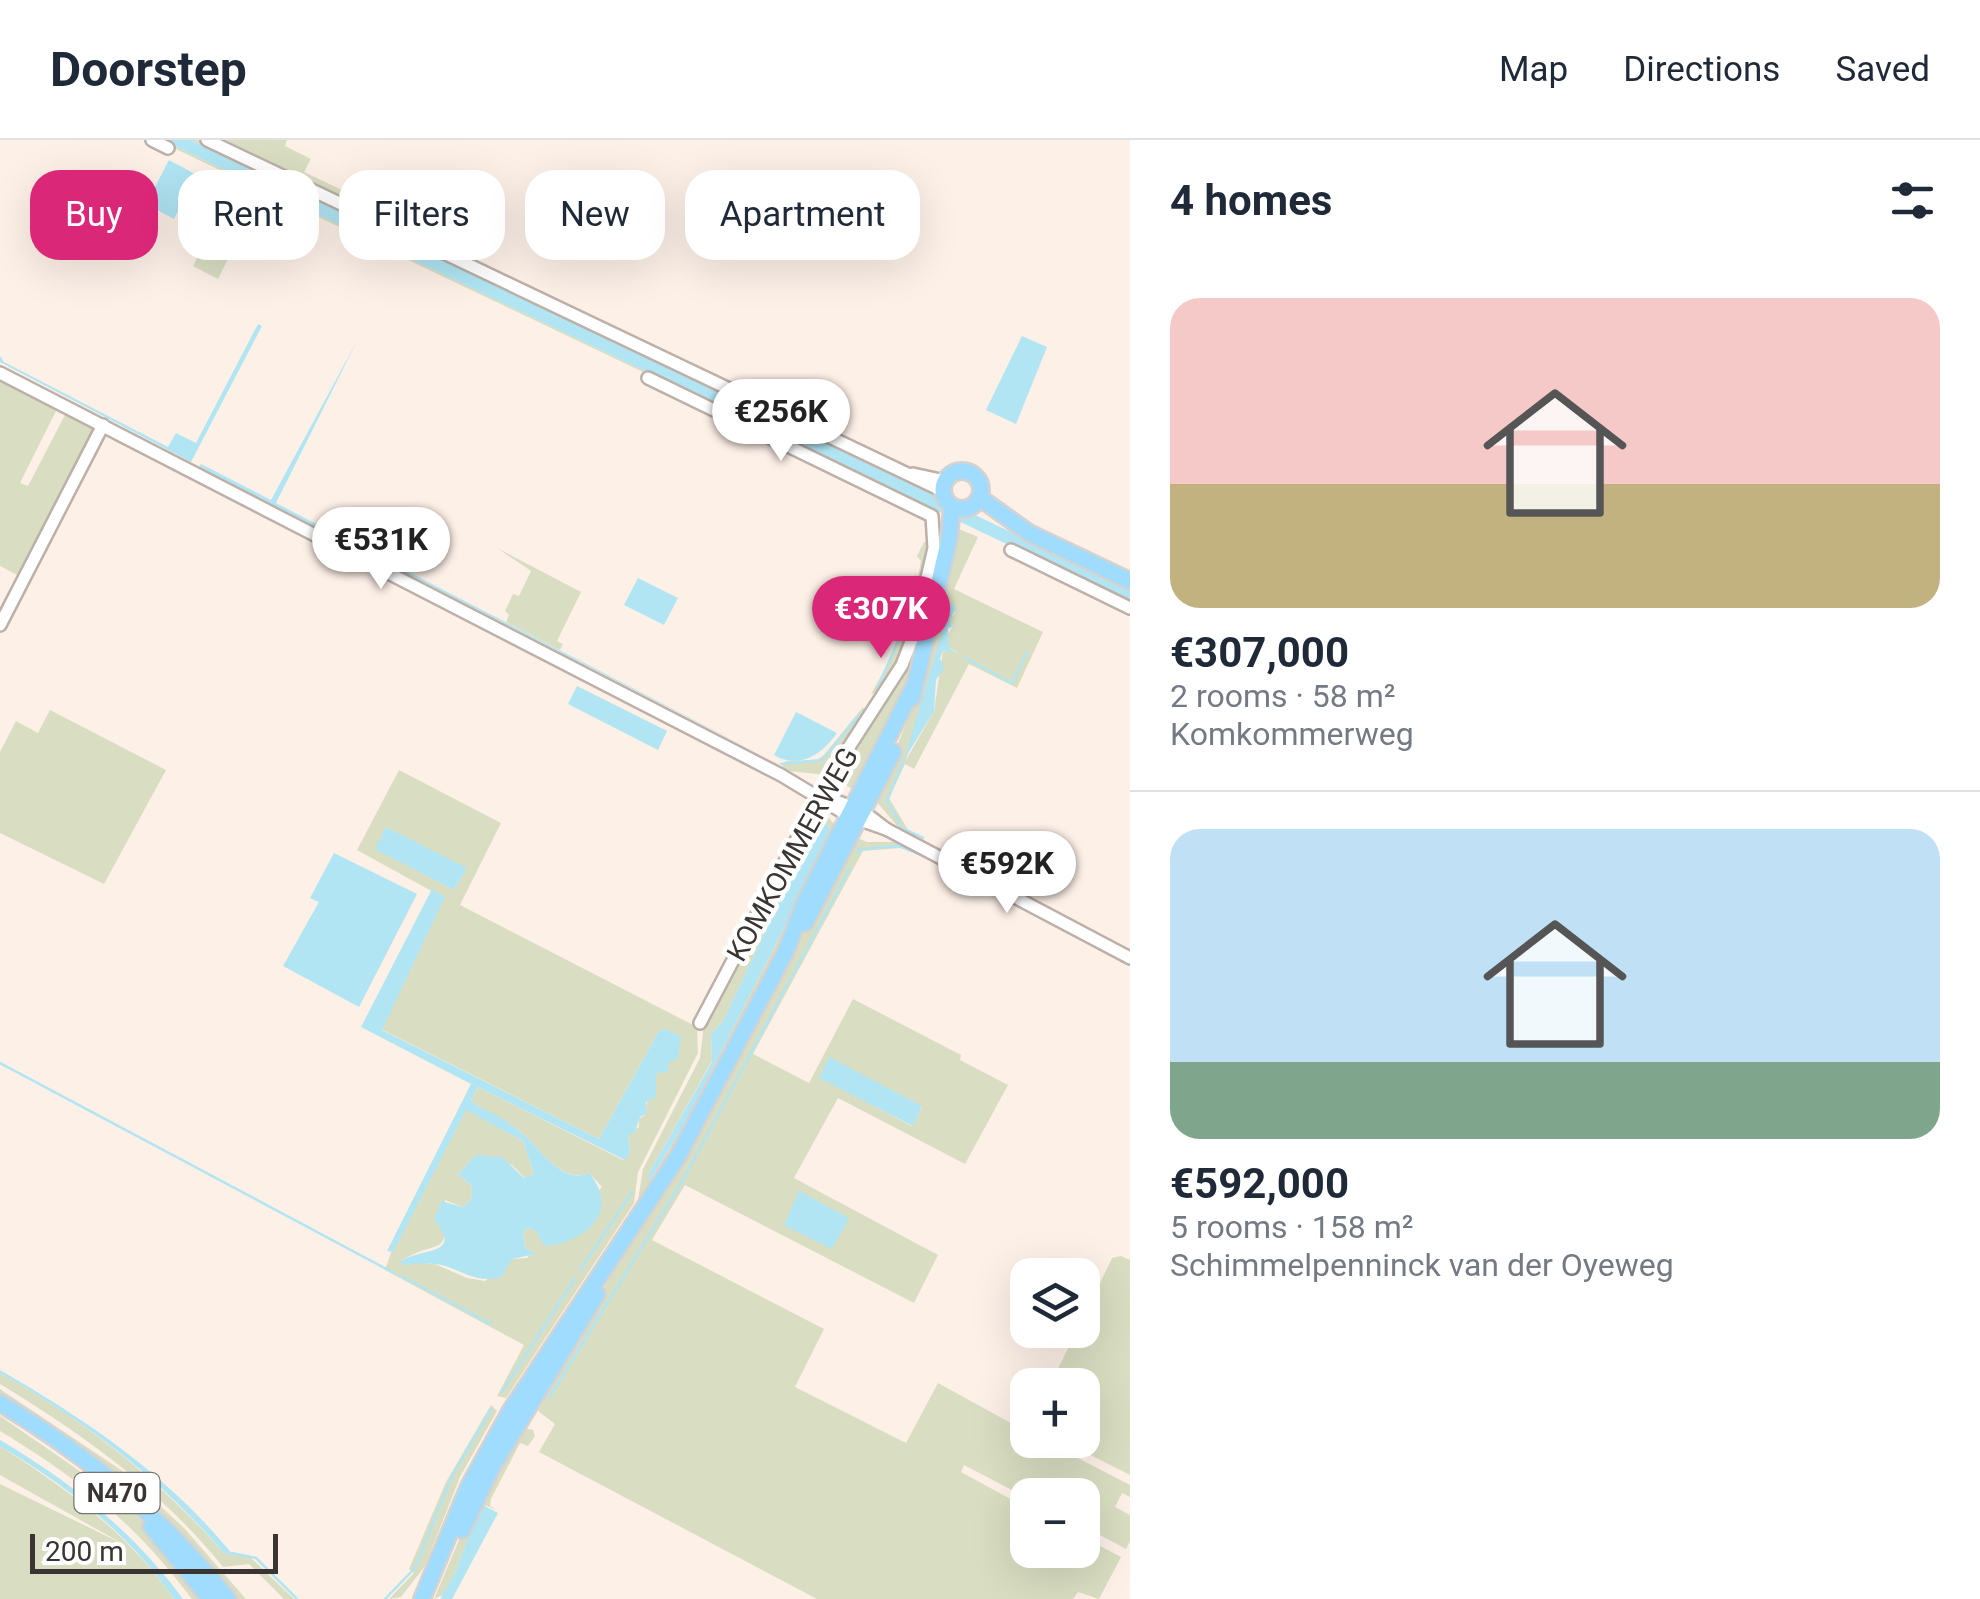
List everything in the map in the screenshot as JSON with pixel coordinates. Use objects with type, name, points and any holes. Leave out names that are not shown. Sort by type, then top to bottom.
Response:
[{"type":"main road","points":[[958,504],[1007,520],[1130,581]]},
{"type":"main road","name":"KOMKOMMERWEG","points":[[422,1599],[483,1460],[677,1158],[786,950],[814,908],[856,814],[901,734],[958,504]]},
{"type":"main road","name":"KOMKOMMERWEG","points":[[431,1599],[492,1467],[588,1310],[605,1272]]},
{"type":"main road","name":"N470","points":[[0,1403],[48,1431],[123,1486],[176,1537],[228,1599]]},
{"type":"main road","name":"N470","points":[[0,1413],[42,1438],[126,1501],[167,1543],[210,1599]]},
{"type":"street","points":[[152,140],[168,148]]},
{"type":"street","points":[[207,140],[909,473],[958,504]]},
{"type":"street","points":[[0,372],[1130,958]]},
{"type":"street","name":"KOMKOMMERWEG","points":[[648,378],[932,516],[934,548],[902,665],[886,696],[845,749],[700,1023]]},
{"type":"street","points":[[0,625],[103,426]]},
{"type":"street","points":[[1010,550],[1130,608]]},
{"type":"green space","points":[[157,140],[225,170],[220,170]]},
{"type":"green space","points":[[191,140],[197,140],[260,170]]},
{"type":"green space","points":[[226,140],[287,140],[285,146],[311,159],[305,170],[288,170]]},
{"type":"green space","points":[[319,179],[339,189],[339,195],[319,185]]},
{"type":"green space","points":[[319,198],[339,208],[339,211],[319,201]]},
{"type":"green space","points":[[196,260],[228,260],[218,279],[193,266]]},
{"type":"green space","points":[[408,260],[915,500],[920,489],[442,260],[449,260],[923,486],[928,508]]},
{"type":"green space","points":[[0,379],[57,409],[20,483],[28,486],[66,413],[96,429],[17,575],[0,566]]},
{"type":"green space","points":[[938,522],[946,526],[909,682],[858,792],[832,778],[900,677]]},
{"type":"green space","points":[[959,529],[978,537],[954,589],[1043,632],[1017,688],[969,664],[914,769],[905,764],[889,798],[907,828],[905,835],[875,800],[914,704]],"holes":[[[951,602],[955,613],[947,636],[949,648],[958,653],[943,650],[934,711],[906,760]]]},
{"type":"green space","points":[[924,542],[931,544],[906,647],[882,691],[871,694],[893,655],[902,625],[905,627],[901,618],[914,587],[912,581],[918,576],[921,561],[917,556]]},
{"type":"green space","points":[[497,548],[581,592],[557,641],[563,644],[560,650],[506,622],[509,615],[505,611],[513,594],[519,596],[531,571]]},
{"type":"green space","points":[[863,707],[867,714],[826,775],[780,770],[786,761],[817,760],[824,755]]},
{"type":"green space","points":[[50,710],[166,770],[104,884],[0,833],[0,752],[16,721],[38,733]]},
{"type":"green space","points":[[399,770],[501,823],[460,905],[697,1027],[698,1053],[638,1172],[634,1203],[506,1398],[497,1396],[524,1345],[385,1270],[391,1253],[465,1109],[523,1141],[534,1174],[525,1178],[512,1165],[476,1155],[458,1174],[471,1185],[470,1200],[462,1207],[445,1200],[443,1240],[401,1261],[435,1264],[485,1281],[512,1259],[527,1258],[532,1252],[525,1248],[523,1231],[537,1231],[545,1246],[602,1187],[589,1173],[579,1175],[561,1170],[519,1131],[476,1105],[471,1100],[478,1087],[623,1160],[630,1152],[628,1135],[639,1127],[639,1119],[645,1115],[656,1073],[669,1062],[659,1031],[599,1139],[381,1029],[444,898],[357,850]],"holes":[[[386,827],[466,869],[454,890],[376,849]]]},
{"type":"green space","points":[[817,805],[838,828],[783,944],[668,1163],[524,1388],[520,1384],[637,1206],[643,1169],[700,1058],[704,1024]],"holes":[[[820,816],[830,829],[828,841],[686,1121],[649,1182],[649,1173],[712,1061],[711,1034],[723,1021],[804,851],[809,848],[812,826]]]},
{"type":"green space","points":[[855,837],[867,842],[902,842],[900,848],[863,851],[753,1054],[809,1083],[853,999],[961,1055],[960,1060],[1008,1085],[965,1164],[838,1098],[794,1178],[938,1255],[914,1303],[685,1185],[652,1240],[824,1329],[795,1387],[906,1443],[938,1383],[1010,1423],[1010,1458],[1078,1458],[1130,1485],[1130,1497],[1122,1493],[1115,1507],[1130,1515],[1130,1541],[1126,1549],[1100,1535],[1100,1478],[1010,1478],[1010,1489],[964,1465],[961,1472],[1010,1499],[1010,1568],[1100,1568],[1100,1546],[1121,1557],[1099,1599],[1078,1592],[1073,1599],[817,1599],[539,1452],[555,1424],[538,1411],[544,1401],[538,1397],[663,1190]],"holes":[[[819,1077],[922,1107],[912,1126]]]},
{"type":"green space","points":[[1112,1258],[1130,1260],[1130,1475],[1096,1458],[1100,1458],[1100,1368],[1058,1368],[1068,1348],[1100,1348],[1100,1283]]},
{"type":"green space","points":[[0,1373],[92,1432],[174,1501],[224,1553],[249,1556],[294,1599],[284,1599],[249,1564],[223,1567],[147,1489],[62,1423],[0,1384]]},
{"type":"green space","points":[[0,1389],[121,1470],[184,1528],[246,1599],[234,1599],[214,1572],[0,1400]]},
{"type":"green space","points":[[491,1405],[497,1411],[460,1477],[425,1566],[401,1597],[389,1599],[414,1573],[409,1569],[446,1482]]},
{"type":"green space","points":[[0,1416],[116,1496],[151,1530],[207,1599],[192,1599],[149,1547],[105,1505],[0,1431]]},
{"type":"green space","points":[[524,1428],[533,1430],[535,1436],[528,1446],[520,1443],[491,1499],[490,1506],[499,1511],[482,1504],[447,1593],[434,1599],[467,1521]]},
{"type":"green space","points":[[0,1446],[95,1514],[137,1553],[174,1599],[0,1599],[0,1484],[125,1545],[0,1475]]},
{"type":"water","points":[[162,140],[191,140],[254,170],[225,170]]},
{"type":"water","points":[[169,160],[188,170],[178,170],[178,211],[174,219],[158,210],[158,181]]},
{"type":"water","points":[[319,201],[339,211],[339,225],[319,215]]},
{"type":"water","points":[[413,260],[442,260],[1130,589],[1130,603]]},
{"type":"water","points":[[258,324],[262,326],[191,462],[0,362],[0,356],[4,362],[168,447],[176,433],[196,443]]},
{"type":"water","points":[[1022,336],[1047,347],[1016,424],[986,410]]},
{"type":"water","points":[[357,341],[276,503],[781,765],[199,467],[201,464],[271,500]]},
{"type":"water","points":[[638,578],[678,598],[664,625],[624,605]]},
{"type":"water","points":[[951,602],[956,608],[950,620],[953,627],[948,628],[949,648],[958,654],[943,650],[940,659],[944,668],[936,680],[934,711],[904,760]]},
{"type":"water","points":[[577,686],[667,731],[658,750],[568,704]]},
{"type":"water","points":[[796,712],[837,733],[810,758],[793,761],[774,755]]},
{"type":"water","points":[[820,816],[830,829],[828,841],[686,1121],[649,1182],[649,1173],[712,1062],[711,1034],[723,1021],[804,850],[809,848],[812,826]]},
{"type":"water","points":[[386,827],[467,868],[454,890],[375,849]]},
{"type":"water","points":[[334,853],[417,894],[359,1007],[283,966],[319,902],[310,898]]},
{"type":"water","points":[[432,889],[445,897],[382,1030],[599,1139],[659,1031],[666,1029],[681,1037],[678,1058],[669,1062],[668,1072],[656,1073],[656,1097],[646,1102],[646,1114],[640,1117],[635,1132],[628,1135],[630,1152],[625,1160],[478,1087],[471,1100],[476,1105],[518,1130],[561,1170],[579,1175],[589,1173],[601,1200],[594,1223],[573,1239],[544,1246],[537,1232],[530,1228],[523,1231],[525,1248],[536,1254],[512,1259],[501,1277],[492,1279],[440,1265],[403,1265],[401,1261],[443,1245],[442,1231],[434,1219],[442,1201],[462,1207],[470,1200],[471,1185],[458,1174],[476,1155],[502,1157],[524,1178],[534,1174],[523,1141],[466,1110],[393,1252],[387,1251],[471,1084],[361,1027]]},
{"type":"water","points":[[829,1057],[922,1106],[913,1126],[819,1078]]},
{"type":"water","points":[[799,1191],[849,1218],[832,1249],[784,1225]]},
{"type":"water","points":[[0,1370],[64,1409],[154,1475],[233,1555],[224,1553],[174,1500],[120,1453]]},
{"type":"water","points":[[0,1440],[100,1510],[144,1552],[183,1599],[174,1599],[138,1553],[96,1513],[0,1446]]},
{"type":"water","points":[[481,1504],[498,1513],[452,1599],[440,1599],[455,1573]]},
{"type":"waterway","points":[[878,687],[904,627]]},
{"type":"waterway","points":[[965,658],[1012,683],[1027,652]]},
{"type":"waterway","points":[[781,764],[822,760],[861,713]]},
{"type":"waterway","points":[[904,760],[887,801],[902,828],[923,838]]},
{"type":"waterway","points":[[857,854],[860,849],[899,846],[926,857]]},
{"type":"waterway","points":[[549,1398],[683,1180],[850,868]]},
{"type":"waterway","points":[[0,1063],[394,1273]]},
{"type":"waterway","points":[[580,1270],[632,1192]]},
{"type":"waterway","points":[[399,1275],[491,1324]]},
{"type":"waterway","points":[[502,1392],[575,1278]]},
{"type":"waterway","points":[[385,1599],[415,1568],[451,1478],[491,1409]]},
{"type":"waterway","points":[[483,1502],[515,1443]]},
{"type":"waterway","points":[[232,1553],[256,1558],[297,1599]]}]
